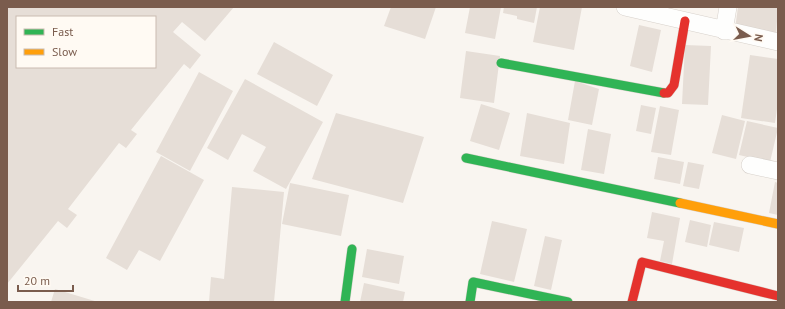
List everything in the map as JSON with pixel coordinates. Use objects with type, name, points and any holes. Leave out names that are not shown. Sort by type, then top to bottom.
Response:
[{"type":"street","points":[[625,7],[724,31],[778,42]]},
{"type":"street","points":[[724,31],[728,7]]},
{"type":"street","points":[[501,63],[656,93],[668,93],[674,85],[685,21]]},
{"type":"street","points":[[466,158],[778,224]]},
{"type":"street","points":[[750,165],[778,171]]},
{"type":"street","points":[[345,302],[352,249]]},
{"type":"street","points":[[632,302],[642,262],[778,296]]},
{"type":"street","points":[[470,302],[473,282],[568,302]]},
{"type":"building","points":[[7,7],[234,7],[205,41],[182,22],[173,32],[201,55],[190,69],[184,64],[131,130],[137,134],[126,148],[119,143],[68,209],[77,215],[67,228],[58,221],[7,284]]},
{"type":"building","points":[[391,7],[436,7],[425,39],[384,26]]},
{"type":"building","points":[[470,7],[501,7],[495,39],[465,33]]},
{"type":"building","points":[[504,7],[537,7],[534,23],[517,19],[517,16],[503,13]]},
{"type":"building","points":[[540,7],[582,7],[574,50],[533,42]]},
{"type":"building","points":[[738,7],[778,7],[776,35],[735,29]]},
{"type":"building","points":[[639,25],[661,30],[652,72],[630,66]]},
{"type":"building","points":[[274,42],[333,75],[317,106],[257,74]]},
{"type":"building","points":[[685,45],[711,46],[708,105],[682,104]]},
{"type":"building","points":[[466,51],[500,56],[494,103],[460,98]]},
{"type":"building","points":[[750,55],[778,59],[778,102],[775,123],[741,118]]},
{"type":"building","points":[[199,72],[233,91],[190,171],[156,152]]},
{"type":"building","points":[[245,79],[323,122],[286,189],[253,171],[266,147],[242,134],[228,160],[207,148]]},
{"type":"building","points":[[575,81],[599,89],[592,125],[568,120]]},
{"type":"building","points":[[481,104],[510,113],[499,150],[470,141]]},
{"type":"building","points":[[641,105],[656,108],[651,134],[636,131]]},
{"type":"building","points":[[660,106],[679,110],[671,155],[651,152]]},
{"type":"building","points":[[336,113],[424,137],[403,203],[312,179]]},
{"type":"building","points":[[527,113],[570,123],[564,164],[520,156]]},
{"type":"building","points":[[722,115],[745,121],[736,159],[712,153]]},
{"type":"building","points":[[747,121],[778,128],[770,162],[739,155]]},
{"type":"building","points":[[588,129],[611,134],[604,174],[581,170]]},
{"type":"building","points":[[161,156],[204,180],[160,261],[139,250],[127,270],[106,258]]},
{"type":"building","points":[[658,157],[684,162],[680,184],[654,179]]},
{"type":"building","points":[[688,162],[704,165],[699,189],[683,186]]},
{"type":"building","points":[[775,182],[778,183],[778,215],[769,213]]},
{"type":"building","points":[[290,183],[349,195],[341,236],[282,224]]},
{"type":"building","points":[[232,187],[284,192],[274,302],[209,302],[211,277],[224,279]]},
{"type":"building","points":[[652,212],[680,218],[672,264],[660,261],[664,241],[647,238]]},
{"type":"building","points":[[690,220],[711,225],[707,247],[685,242]]},
{"type":"building","points":[[492,221],[527,229],[514,282],[480,274]]},
{"type":"building","points":[[714,222],[744,228],[739,252],[709,245]]},
{"type":"building","points":[[545,236],[562,240],[551,290],[534,286]]},
{"type":"building","points":[[367,249],[404,256],[399,284],[362,277]]},
{"type":"building","points":[[364,283],[405,292],[403,302],[360,302]]},
{"type":"building","points":[[55,289],[98,302],[51,302]]},
{"type":"traffic: fast","points":[[501,63],[664,93]]},
{"type":"traffic: fast","points":[[466,158],[680,203]]},
{"type":"traffic: fast","points":[[345,302],[352,249]]},
{"type":"traffic: fast","points":[[470,302],[473,282],[568,302]]},
{"type":"traffic: slow","points":[[680,203],[778,224]]},
{"type":"traffic: jam","points":[[664,93],[668,93],[674,85],[685,21]]},
{"type":"traffic: jam","points":[[632,302],[642,262],[778,296]]}]
